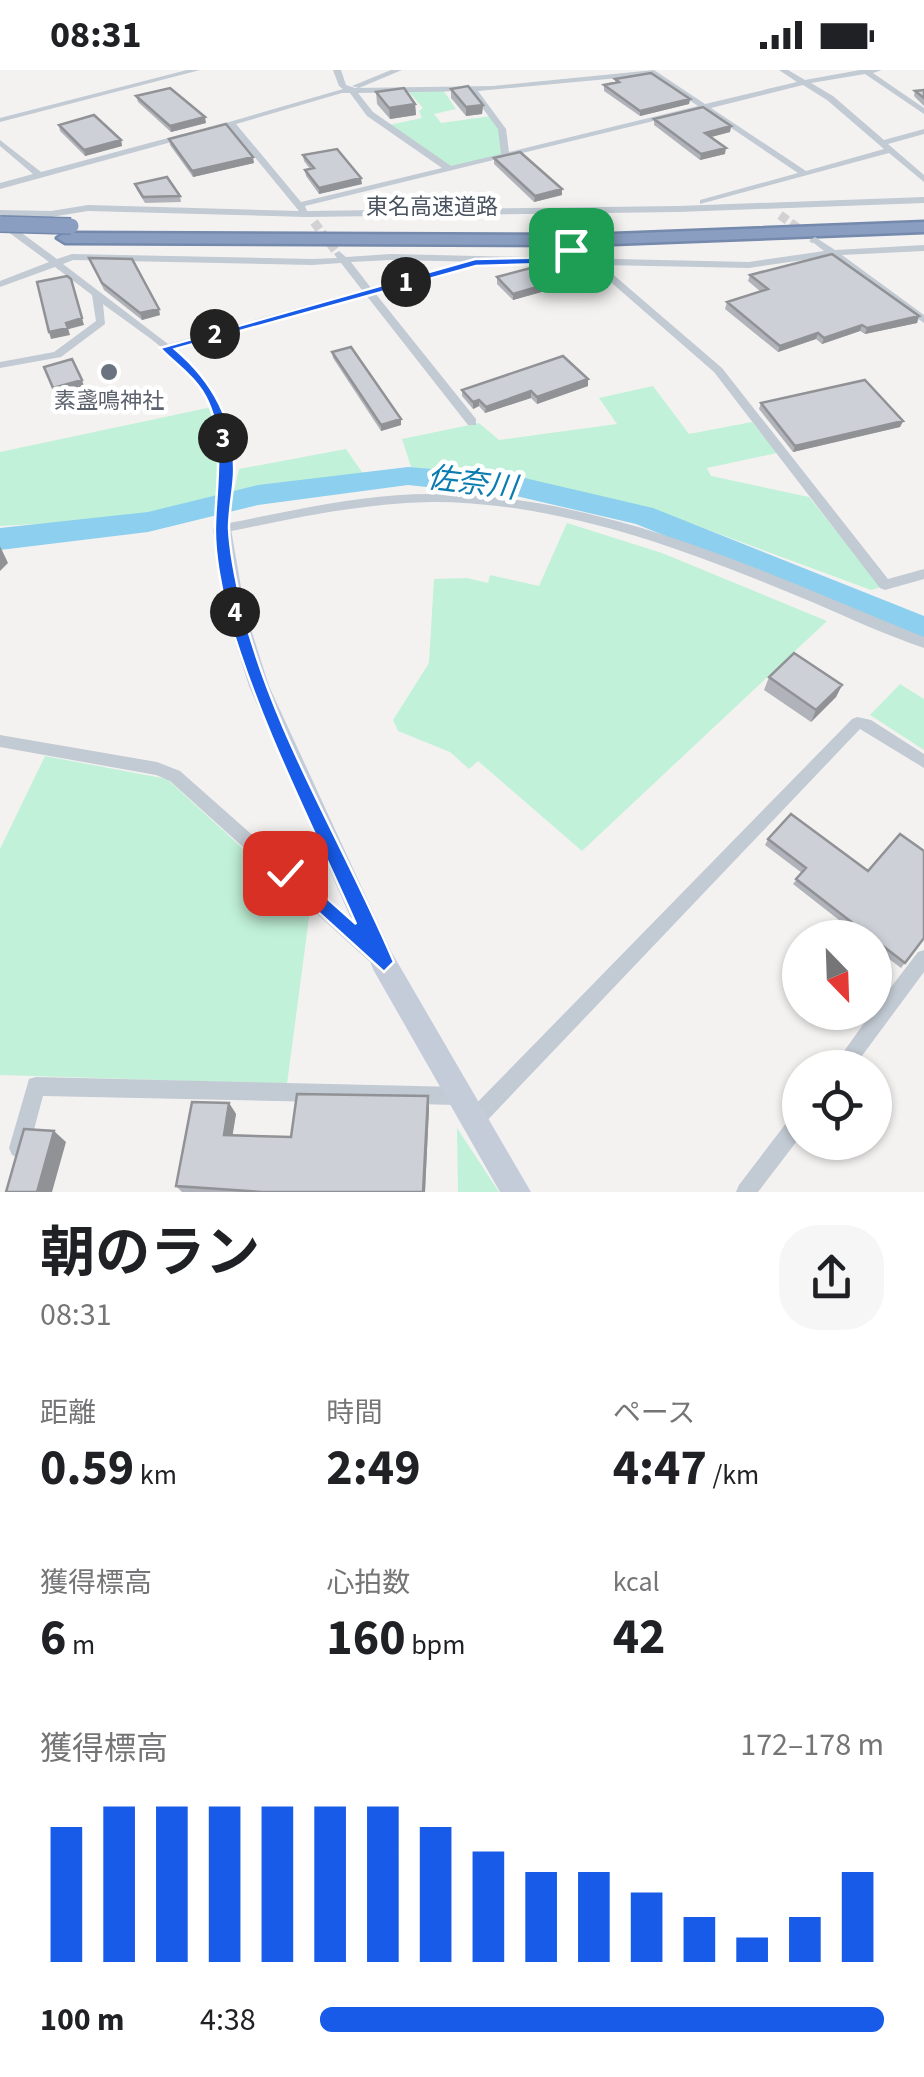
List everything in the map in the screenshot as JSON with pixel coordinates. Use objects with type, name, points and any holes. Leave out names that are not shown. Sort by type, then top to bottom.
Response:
[{"type":"highway","name":"東名高速道路","points":[[0,236],[68,232],[528,229],[924,216]]},
{"type":"highway","name":"東名高速道路","points":[[0,223],[68,232],[473,241],[924,227]]},
{"type":"street","points":[[0,120],[196,70]]},
{"type":"street","points":[[337,70],[343,86],[352,90],[370,114],[450,169]]},
{"type":"street","points":[[352,90],[357,84],[398,70]]},
{"type":"street","points":[[783,70],[806,82],[924,179]]},
{"type":"street","points":[[306,214],[450,169],[806,82],[878,70]]},
{"type":"street","points":[[865,71],[924,112]]},
{"type":"street","points":[[0,186],[352,90],[600,81],[650,72],[805,174]]},
{"type":"street","points":[[472,88],[502,129],[505,156]]},
{"type":"street","points":[[231,123],[306,214]]},
{"type":"street","points":[[678,210],[805,174],[924,131]]},
{"type":"street","points":[[0,142],[39,175]]},
{"type":"street","points":[[744,191],[780,215]]},
{"type":"street","points":[[0,213],[51,214],[88,208],[563,215],[924,200]]},
{"type":"street","points":[[0,223],[166,348],[195,372],[211,393],[219,415],[227,470],[222,528],[235,610],[259,686],[384,962],[516,1192]]},
{"type":"street","points":[[815,240],[924,320]]},
{"type":"street","points":[[0,284],[72,257],[312,262],[339,254],[475,262],[572,255],[590,260],[748,265],[831,253],[924,248]]},
{"type":"street","points":[[339,254],[472,422]]},
{"type":"street","points":[[590,260],[718,370],[885,585],[924,574]]},
{"type":"street","points":[[166,348],[475,262]]},
{"type":"street","points":[[0,365],[57,355],[101,322],[97,294]]},
{"type":"street","points":[[222,528],[338,505],[458,498],[533,508],[640,535],[924,643]]},
{"type":"street","points":[[473,1121],[858,723],[866,724],[924,762]]},
{"type":"street","points":[[0,741],[157,769],[175,776],[384,962]]},
{"type":"street","points":[[855,1050],[924,958]]},
{"type":"street","points":[[12,1174],[36,1086],[459,1096]]},
{"type":"street","points":[[746,1192],[782,1145]]},
{"type":"green space","points":[[443,90],[456,109],[434,114],[441,123],[491,116],[499,130],[503,154],[451,167],[389,125],[422,118],[419,111],[423,108],[408,91]]},
{"type":"green space","points":[[653,386],[689,434],[752,422],[777,453],[707,468],[711,476],[809,497],[881,587],[871,590],[644,506],[510,480],[413,473],[402,439],[479,423],[499,440],[617,424],[599,398]]},
{"type":"green space","points":[[212,407],[223,470],[216,499],[108,520],[0,526],[0,452]]},
{"type":"green space","points":[[346,449],[364,475],[233,495],[239,469]]},
{"type":"green space","points":[[567,523],[662,553],[827,621],[582,851],[478,761],[469,769],[450,752],[398,731],[393,720],[429,663],[434,579],[467,578],[488,583],[490,575],[539,586]]},
{"type":"green space","points":[[900,684],[924,699],[924,750],[870,715]]},
{"type":"green space","points":[[45,756],[167,779],[310,910],[287,1084],[0,1075],[0,849]]},
{"type":"green space","points":[[457,1128],[499,1192],[458,1192]]},
{"type":"building","points":[[651,73],[690,99],[640,111],[604,85],[619,82],[615,79]]},
{"type":"building","points":[[468,86],[483,105],[466,107],[451,89]]},
{"type":"building","points":[[170,88],[205,117],[170,126],[136,96]]},
{"type":"building","points":[[404,88],[415,104],[389,108],[376,92]]},
{"type":"building","points":[[703,107],[731,126],[705,133],[726,148],[701,154],[654,119]]},
{"type":"building","points":[[94,115],[121,140],[84,150],[59,125]]},
{"type":"building","points":[[226,124],[253,157],[192,171],[169,139]]},
{"type":"building","points":[[337,149],[361,178],[319,188],[305,170],[314,168],[303,155]]},
{"type":"building","points":[[520,152],[562,189],[535,196],[494,158]]},
{"type":"building","points":[[167,177],[180,196],[143,197],[135,184]]},
{"type":"building","points":[[832,254],[919,316],[867,328],[862,325],[824,338],[818,333],[780,346],[727,302],[768,289],[750,275]]},
{"type":"building","points":[[89,258],[132,259],[159,309],[140,313],[102,283]]},
{"type":"building","points":[[557,261],[572,261],[585,273],[513,294],[497,277]]},
{"type":"building","points":[[67,276],[82,318],[66,323],[68,328],[49,332],[37,282]]},
{"type":"building","points":[[351,347],[401,419],[381,425],[332,352]]},
{"type":"building","points":[[563,356],[588,379],[537,397],[531,391],[486,407],[479,400],[473,402],[462,390]]},
{"type":"building","points":[[72,359],[82,380],[53,388],[44,367]]},
{"type":"building","points":[[865,380],[903,421],[795,446],[761,403]]},
{"type":"building","points":[[794,653],[842,685],[816,710],[769,677]]},
{"type":"building","points":[[791,814],[868,871],[900,834],[924,851],[924,938],[905,963],[892,953],[892,920],[849,920],[796,879],[806,868],[768,839]]},
{"type":"building","points":[[297,1094],[428,1096],[423,1192],[262,1192],[176,1186],[192,1102],[229,1103],[224,1135],[291,1137]]},
{"type":"building","points":[[24,1129],[54,1131],[37,1192],[6,1192]]},
{"type":"waterway","name":"佐奈川","points":[[0,539],[148,522],[258,495],[408,476],[516,486],[643,515],[924,629]]},
{"type":"tunnel","points":[[780,215],[815,240]]},
{"type":"tunnel","points":[[564,220],[571,250]]},
{"type":"tunnel","points":[[314,222],[335,250]]},
{"type":"place","name":"素盞鳴神社","points":[[109,372]]},
{"type":"route","points":[[285,873],[384,962],[259,686],[235,610],[222,528],[227,470],[219,415],[211,393],[195,372],[166,348],[475,262],[573,260],[571,250]]}]
